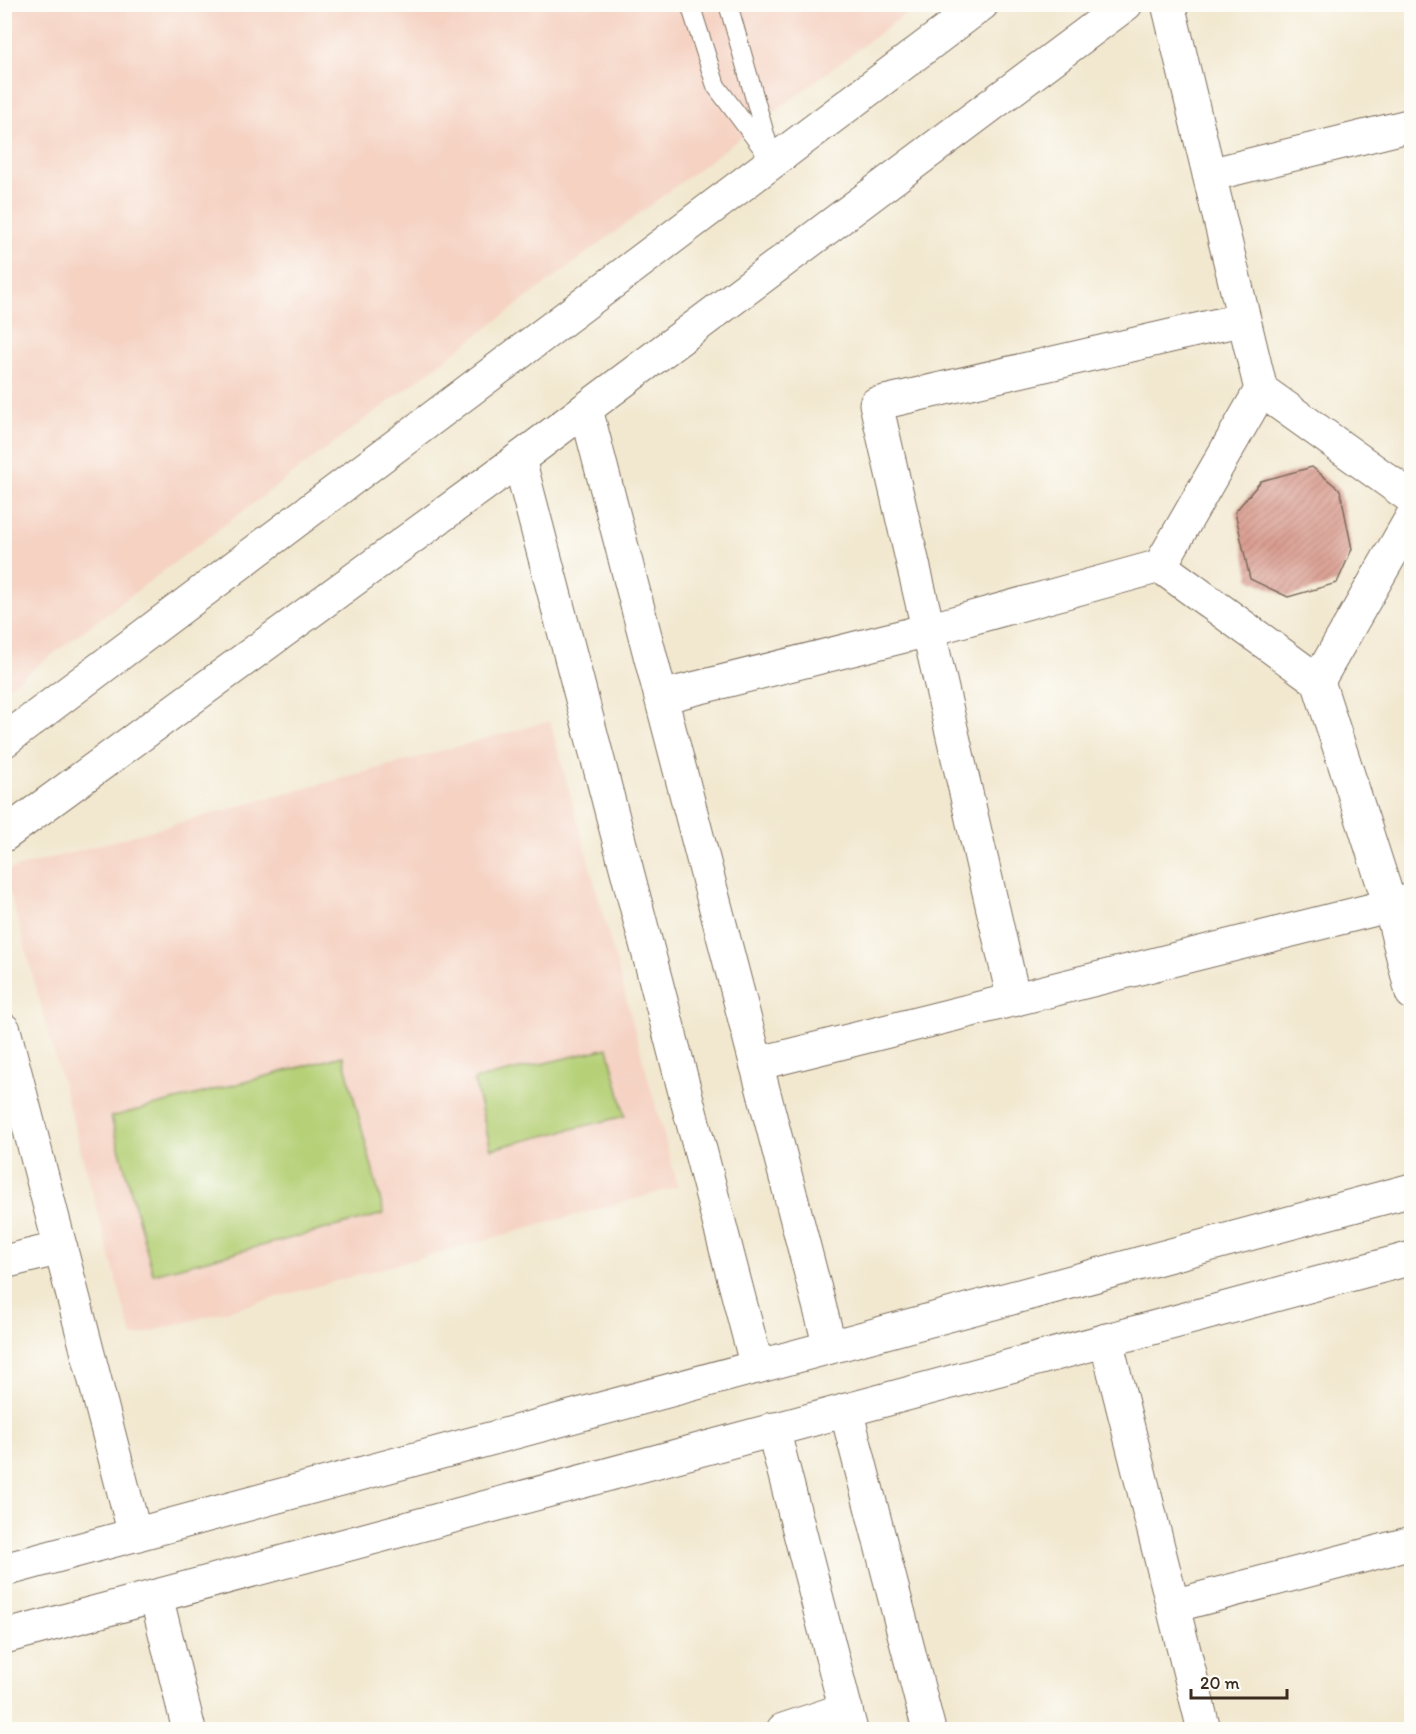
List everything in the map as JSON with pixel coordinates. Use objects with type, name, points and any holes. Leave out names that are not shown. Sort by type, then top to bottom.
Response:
[{"type":"street","points":[[4,741],[982,4]]},
{"type":"street","points":[[4,834],[519,459],[1126,4]]},
{"type":"street","points":[[1168,4],[1261,390],[1412,498]]},
{"type":"street","points":[[1209,175],[1412,125]]},
{"type":"street","points":[[1014,1000],[876,404],[1244,319]]},
{"type":"street","points":[[661,697],[928,630],[1160,566],[1261,390]]},
{"type":"street","points":[[586,409],[830,1347]]},
{"type":"street","points":[[519,459],[757,1367]]},
{"type":"street","points":[[1318,681],[1412,517]]},
{"type":"street","points":[[1160,566],[1318,681],[1401,903],[1412,993]]},
{"type":"street","points":[[756,1064],[1401,903]]},
{"type":"street","points":[[4,1030],[135,1535]]},
{"type":"street","points":[[4,1570],[1412,1190]]},
{"type":"street","points":[[4,1262],[61,1248]]},
{"type":"street","points":[[4,1637],[1412,1258]]},
{"type":"street","points":[[1106,1340],[1204,1730]]},
{"type":"street","points":[[846,1410],[929,1730]]},
{"type":"street","points":[[773,1429],[849,1719],[783,1730]]},
{"type":"street","points":[[1173,1606],[1412,1543]]},
{"type":"street","points":[[156,1596],[189,1730]]},
{"type":"lane","points":[[690,4],[716,86],[773,162]]},
{"type":"lane","points":[[728,4],[773,162]]},
{"type":"shaded area","points":[[5,5],[917,5],[5,690]]},
{"type":"shaded area","points":[[550,721],[678,1187],[132,1337],[4,871]]},
{"type":"green space","points":[[608,1048],[625,1116],[491,1149],[474,1080]]},
{"type":"green space","points":[[343,1056],[384,1214],[153,1274],[111,1117]]},
{"type":"building","points":[[1312,467],[1340,490],[1352,549],[1337,583],[1288,597],[1250,579],[1235,512],[1261,481]]}]
